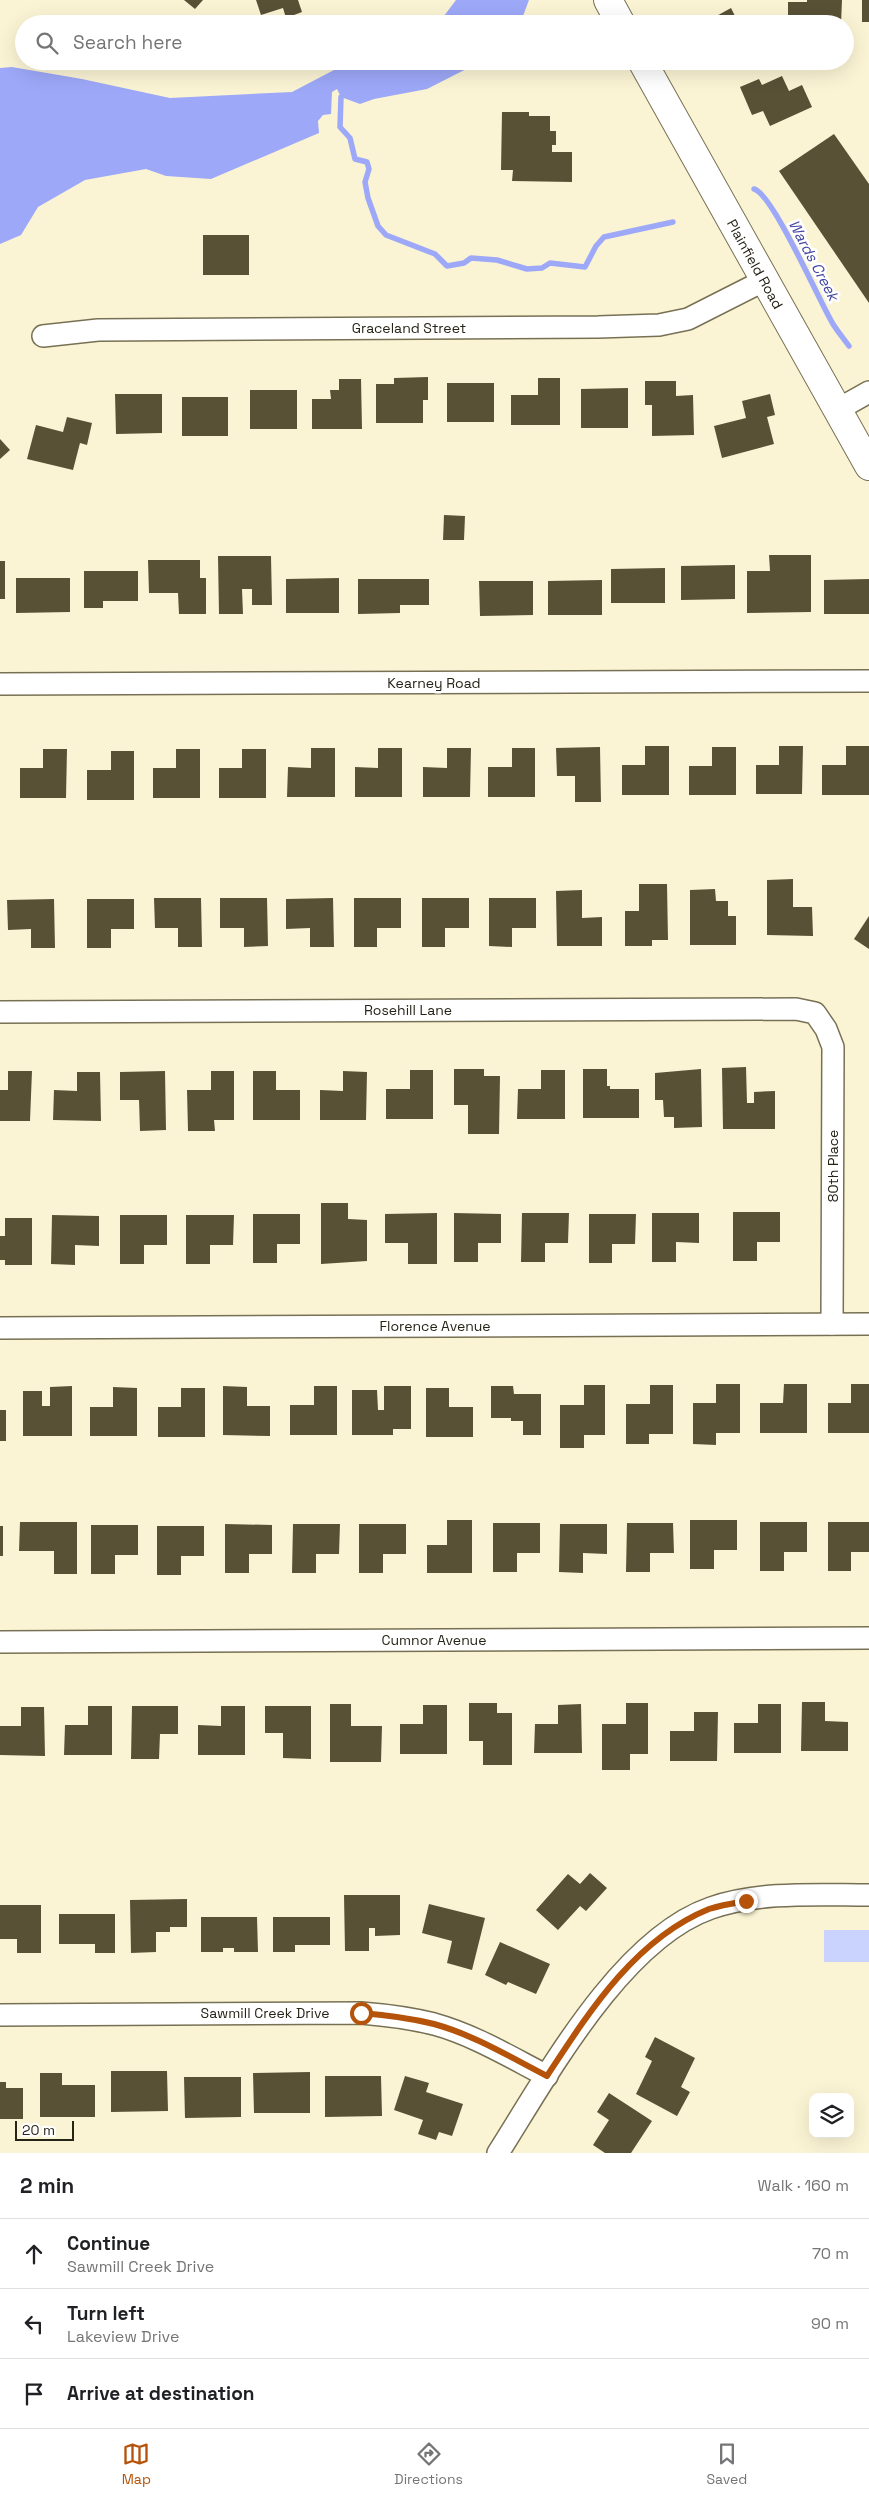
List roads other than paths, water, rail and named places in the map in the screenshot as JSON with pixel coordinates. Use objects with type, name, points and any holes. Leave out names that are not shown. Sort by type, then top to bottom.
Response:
[{"type":"main road","name":"Plainfield Road","points":[[647,70],[869,466]]},
{"type":"street","name":"Graceland Street","points":[[43,336],[98,330],[659,325],[688,319],[764,280]]},
{"type":"street","points":[[837,410],[869,392]]},
{"type":"street","name":"Kearney Road","points":[[0,684],[869,681]]},
{"type":"street","name":"Rosehill Lane","points":[[0,1012],[796,1009],[815,1013]]},
{"type":"street","name":"80th Place","points":[[815,1013],[826,1029],[833,1046],[832,1324]]},
{"type":"street","name":"Florence Avenue","points":[[0,1328],[869,1324]]},
{"type":"street","name":"Cumnor Avenue","points":[[0,1642],[869,1638]]},
{"type":"street","points":[[498,2153],[547,2076],[600,1999],[625,1970],[674,1928],[712,1908],[770,1898],[869,1895]]},
{"type":"street","name":"Sawmill Creek Drive","points":[[0,2015],[361,2013],[397,2016],[435,2024],[470,2037],[547,2076]]},
{"type":"water","points":[[456,0],[529,0],[523,15],[445,15]]},
{"type":"water","points":[[12,67],[15,68],[15,70],[30,70],[82,79],[170,98],[292,92],[334,70],[464,70],[427,89],[374,99],[360,104],[341,97],[337,89],[332,92],[331,114],[323,115],[318,121],[319,133],[211,179],[166,176],[146,169],[85,180],[38,207],[21,235],[0,244],[0,68]]},
{"type":"waterway","name":"Wards Creek","points":[[341,97],[340,127],[350,138],[355,159],[367,162],[369,169],[365,182],[368,198],[378,226],[386,235],[435,254],[447,266],[464,263],[471,258],[497,260],[527,269],[542,268],[550,263],[585,267],[596,246],[604,237],[673,222]]},
{"type":"waterway","name":"Wards Creek","points":[[754,189],[762,195],[773,209],[833,324],[849,346]]}]
